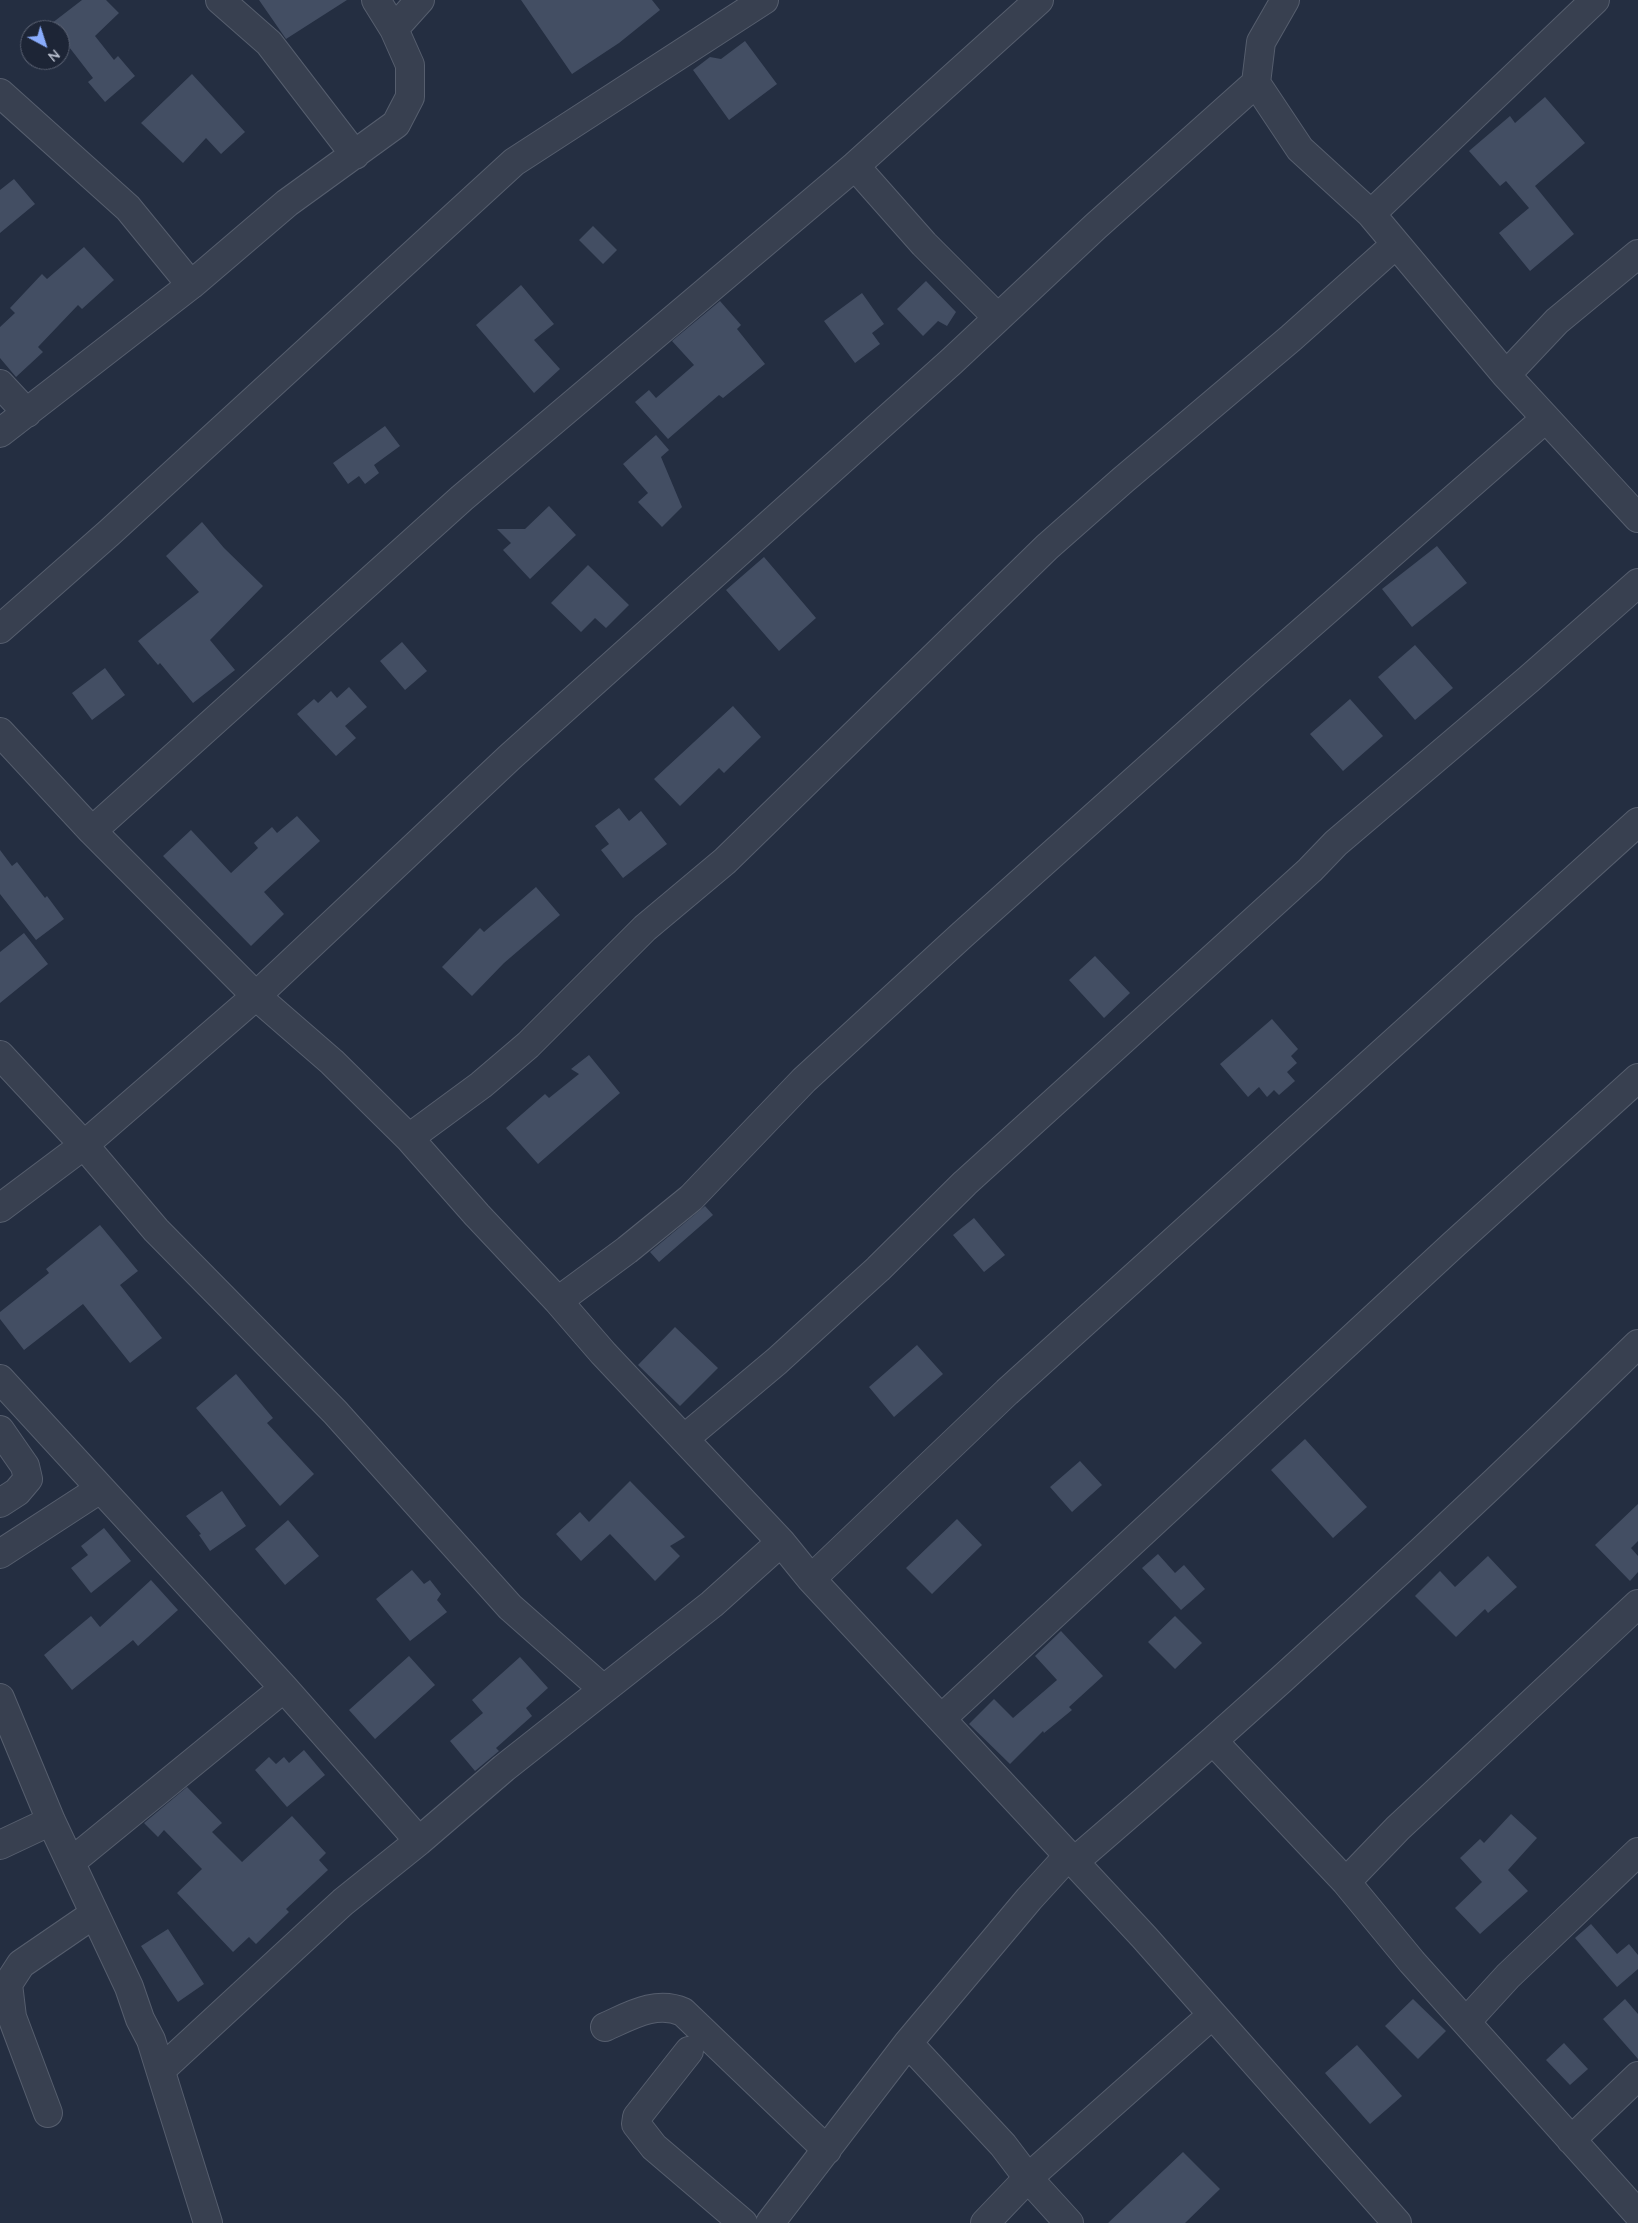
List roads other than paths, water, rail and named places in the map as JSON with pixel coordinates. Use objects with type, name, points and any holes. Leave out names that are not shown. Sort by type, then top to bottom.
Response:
[{"type":"street","points":[[220,0],[270,43],[355,155]]},
{"type":"street","points":[[0,433],[190,285],[287,203],[396,124],[410,98],[410,65],[394,29],[376,0]]},
{"type":"street","points":[[394,29],[420,0]]},
{"type":"street","points":[[0,629],[108,533],[514,162],[764,0]]},
{"type":"street","points":[[92,831],[462,498],[855,166],[1039,0]]},
{"type":"street","points":[[1285,0],[1261,42],[1256,83],[1300,150],[1371,214],[1395,245],[1506,375],[1638,518]]},
{"type":"street","points":[[1371,214],[1595,0]]},
{"type":"street","points":[[0,1208],[84,1145],[256,996],[518,750],[1256,83]]},
{"type":"street","points":[[0,93],[128,208],[190,285]]},
{"type":"street","points":[[855,166],[924,244],[998,318]]},
{"type":"street","points":[[409,1138],[473,1091],[528,1044],[646,928],[725,861],[1047,547],[1122,480],[1291,338],[1395,245]]},
{"type":"street","points":[[1506,375],[1557,322],[1638,254]]},
{"type":"street","points":[[0,384],[28,413]]},
{"type":"street","points":[[558,1301],[627,1250],[691,1198],[804,1080],[962,935],[1255,673],[1545,419]]},
{"type":"street","points":[[684,1439],[777,1361],[878,1269],[965,1183],[1310,870],[1336,843],[1529,679],[1638,583]]},
{"type":"street","points":[[0,732],[92,831],[256,996],[332,1062],[409,1138],[477,1215],[558,1301],[602,1354],[781,1542],[811,1579],[1144,1937],[1397,2223]]},
{"type":"street","points":[[811,1579],[1006,1392],[1638,822]]},
{"type":"street","points":[[0,1055],[84,1145],[156,1230],[335,1412],[510,1607],[603,1689]]},
{"type":"street","points":[[942,1718],[1453,1245],[1638,1078]]},
{"type":"street","points":[[1069,1855],[1075,1861],[1214,1742],[1401,1569],[1638,1344]]},
{"type":"street","points":[[0,1379],[284,1688],[420,1840]]},
{"type":"street","points":[[0,1430],[25,1466],[28,1479],[17,1492],[0,1503]]},
{"type":"street","points":[[0,1554],[100,1489]]},
{"type":"street","points":[[162,2069],[343,1902],[420,1840],[504,1768],[712,1604],[781,1542]]},
{"type":"street","points":[[1346,1882],[1398,1828],[1638,1604]]},
{"type":"street","points":[[71,1862],[284,1688]]},
{"type":"street","points":[[0,1698],[51,1821],[129,1987],[162,2069],[208,2223]]},
{"type":"street","points":[[1214,1742],[1346,1882],[1412,1962],[1638,2214]]},
{"type":"street","points":[[0,1845],[51,1821]]},
{"type":"street","points":[[1466,2022],[1508,1976],[1638,1852]]},
{"type":"street","points":[[770,2223],[908,2043],[1029,1899],[1069,1855]]},
{"type":"street","points":[[48,2113],[12,2017],[8,1984],[21,1964],[94,1914]]},
{"type":"street","points":[[605,2027],[650,2009],[663,2007],[683,2012],[827,2150]]},
{"type":"street","points":[[985,2223],[1028,2178],[1212,2015]]},
{"type":"street","points":[[908,2043],[1002,2145],[1028,2178],[1069,2223]]},
{"type":"street","points":[[689,2051],[638,2117],[636,2124],[654,2147],[743,2223]]},
{"type":"street","points":[[1571,2140],[1638,2076]]}]
